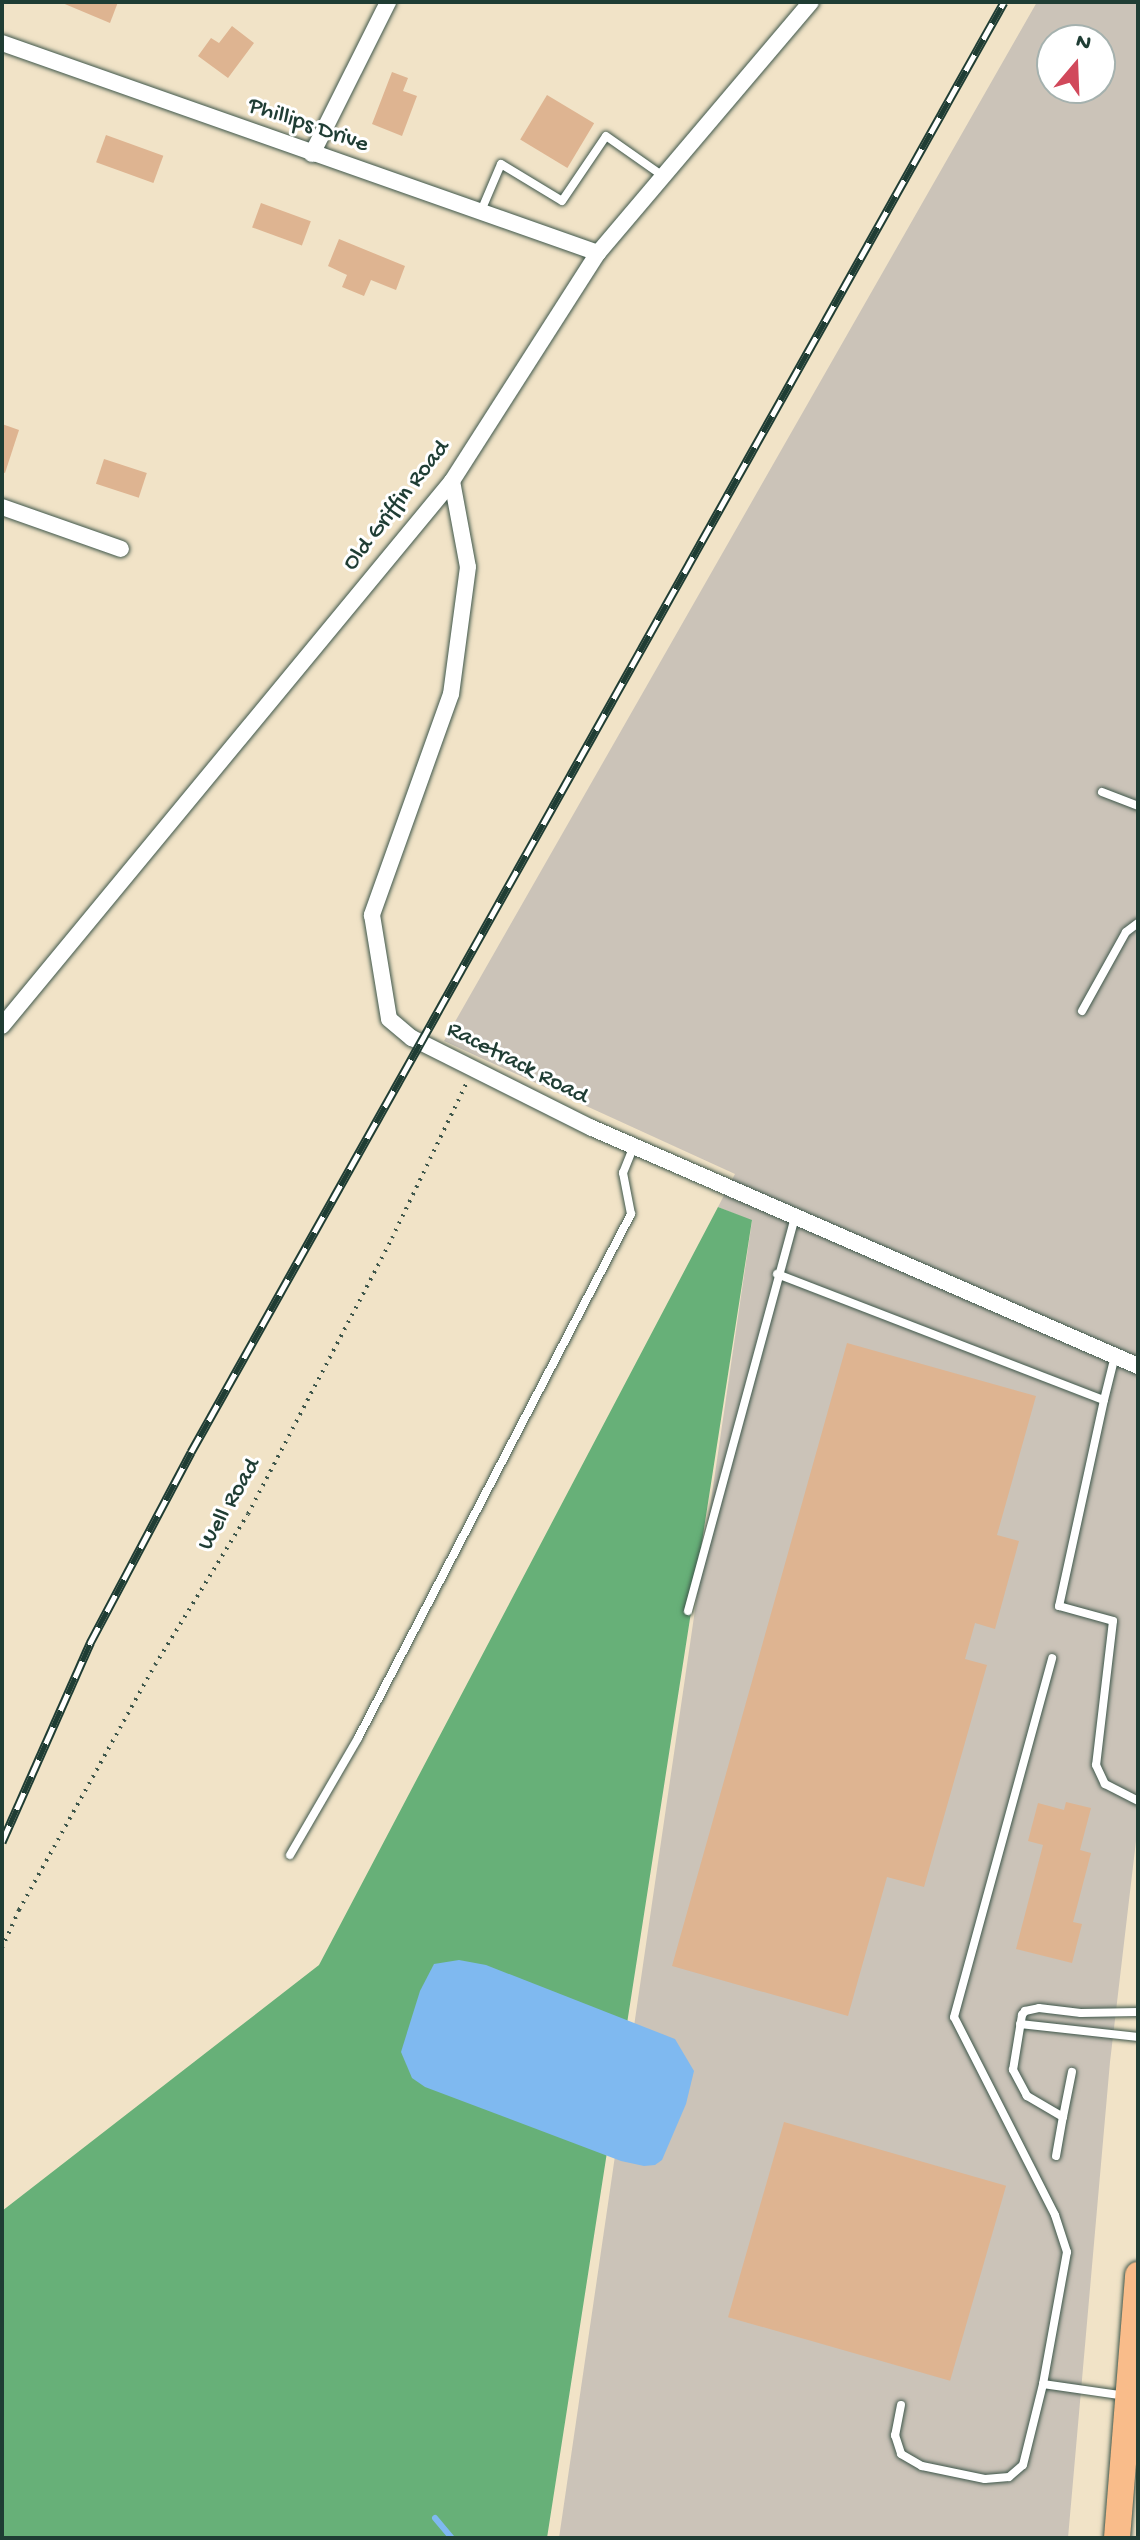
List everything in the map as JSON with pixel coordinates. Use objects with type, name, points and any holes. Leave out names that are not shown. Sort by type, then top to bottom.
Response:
[{"type":"main road","points":[[1117,2538],[1134,2398],[1138,2275]]},
{"type":"street","points":[[312,154],[388,2]]},
{"type":"street","name":"Old Griffin Road","points":[[2,1026],[452,481],[598,253],[811,2]]},
{"type":"street","name":"Phillips Drive","points":[[2,43],[598,253]]},
{"type":"street","name":"Racetrack Road","points":[[452,481],[468,567],[451,694],[372,915],[389,1019],[403,1033],[472,1070],[634,1146],[1138,1366]]},
{"type":"street","points":[[2,507],[121,549]]},
{"type":"lane","points":[[481,212],[501,164],[562,201],[606,136],[663,176]]},
{"type":"lane","points":[[1102,792],[1138,806]]},
{"type":"lane","points":[[1082,1011],[1126,932],[1138,923]]},
{"type":"lane","points":[[290,1855],[365,1725],[631,1214],[623,1173],[634,1146]]},
{"type":"lane","points":[[688,1611],[777,1274],[795,1217]]},
{"type":"lane","points":[[777,1274],[1104,1400]]},
{"type":"lane","points":[[1115,1356],[1059,1606],[1113,1621],[1096,1765],[1105,1784],[1138,1801]]},
{"type":"lane","points":[[901,2405],[895,2435],[901,2454],[922,2466],[985,2479],[1009,2477],[1023,2465],[1043,2384],[1067,2252],[1055,2215],[954,2017],[1052,1658]]},
{"type":"lane","points":[[1063,2117],[1027,2096],[1015,2078],[1012,2065],[1025,2011],[1039,2008],[1081,2013],[1138,2012]]},
{"type":"lane","points":[[1020,2024],[1138,2037]]},
{"type":"lane","points":[[1056,2156],[1072,2072]]},
{"type":"lane","points":[[1043,2384],[1134,2398]]},
{"type":"path","name":"Well Road","points":[[2,1948],[19,1910],[126,1716],[255,1501],[392,1238],[472,1070]]},
{"type":"shaded area","points":[[1037,2],[1138,2],[1138,1824],[1110,2062],[1068,2538],[559,2538],[752,1221],[718,1207],[735,1174],[444,1041]]},
{"type":"green space","points":[[718,1207],[752,1220],[547,2538],[2,2538],[2,2211],[319,1965]]},
{"type":"water","points":[[459,1960],[486,1965],[675,2039],[694,2071],[686,2104],[662,2160],[655,2165],[644,2166],[621,2161],[425,2087],[412,2078],[401,2052],[420,1991],[434,1964]]},
{"type":"building","points":[[60,2],[118,2],[110,23]]},
{"type":"building","points":[[232,26],[254,43],[228,78],[198,56],[211,38],[219,43]]},
{"type":"building","points":[[392,72],[408,78],[403,91],[417,96],[402,136],[372,124]]},
{"type":"building","points":[[547,95],[594,123],[567,168],[520,140]]},
{"type":"building","points":[[106,135],[163,156],[153,183],[96,162]]},
{"type":"building","points":[[261,203],[311,221],[302,246],[252,227]]},
{"type":"building","points":[[339,239],[405,266],[396,290],[371,280],[364,296],[342,287],[347,275],[328,266]]},
{"type":"building","points":[[2,424],[19,430],[5,473],[2,472]]},
{"type":"building","points":[[104,459],[147,473],[139,498],[96,484]]},
{"type":"building","points":[[847,1343],[1036,1396],[997,1535],[1019,1541],[995,1629],[975,1623],[965,1659],[987,1665],[924,1887],[887,1877],[848,2016],[672,1966]]},
{"type":"building","points":[[1066,1802],[1091,1808],[1080,1850],[1091,1853],[1073,1922],[1082,1924],[1072,1963],[1016,1949],[1043,1845],[1028,1841],[1038,1803],[1064,1810]]},
{"type":"building","points":[[784,2122],[1006,2186],[950,2381],[728,2317]]},
{"type":"waterway","points":[[435,2518],[452,2538]]},
{"type":"railway","points":[[2,1842],[90,1643],[191,1452],[1004,2]]}]
